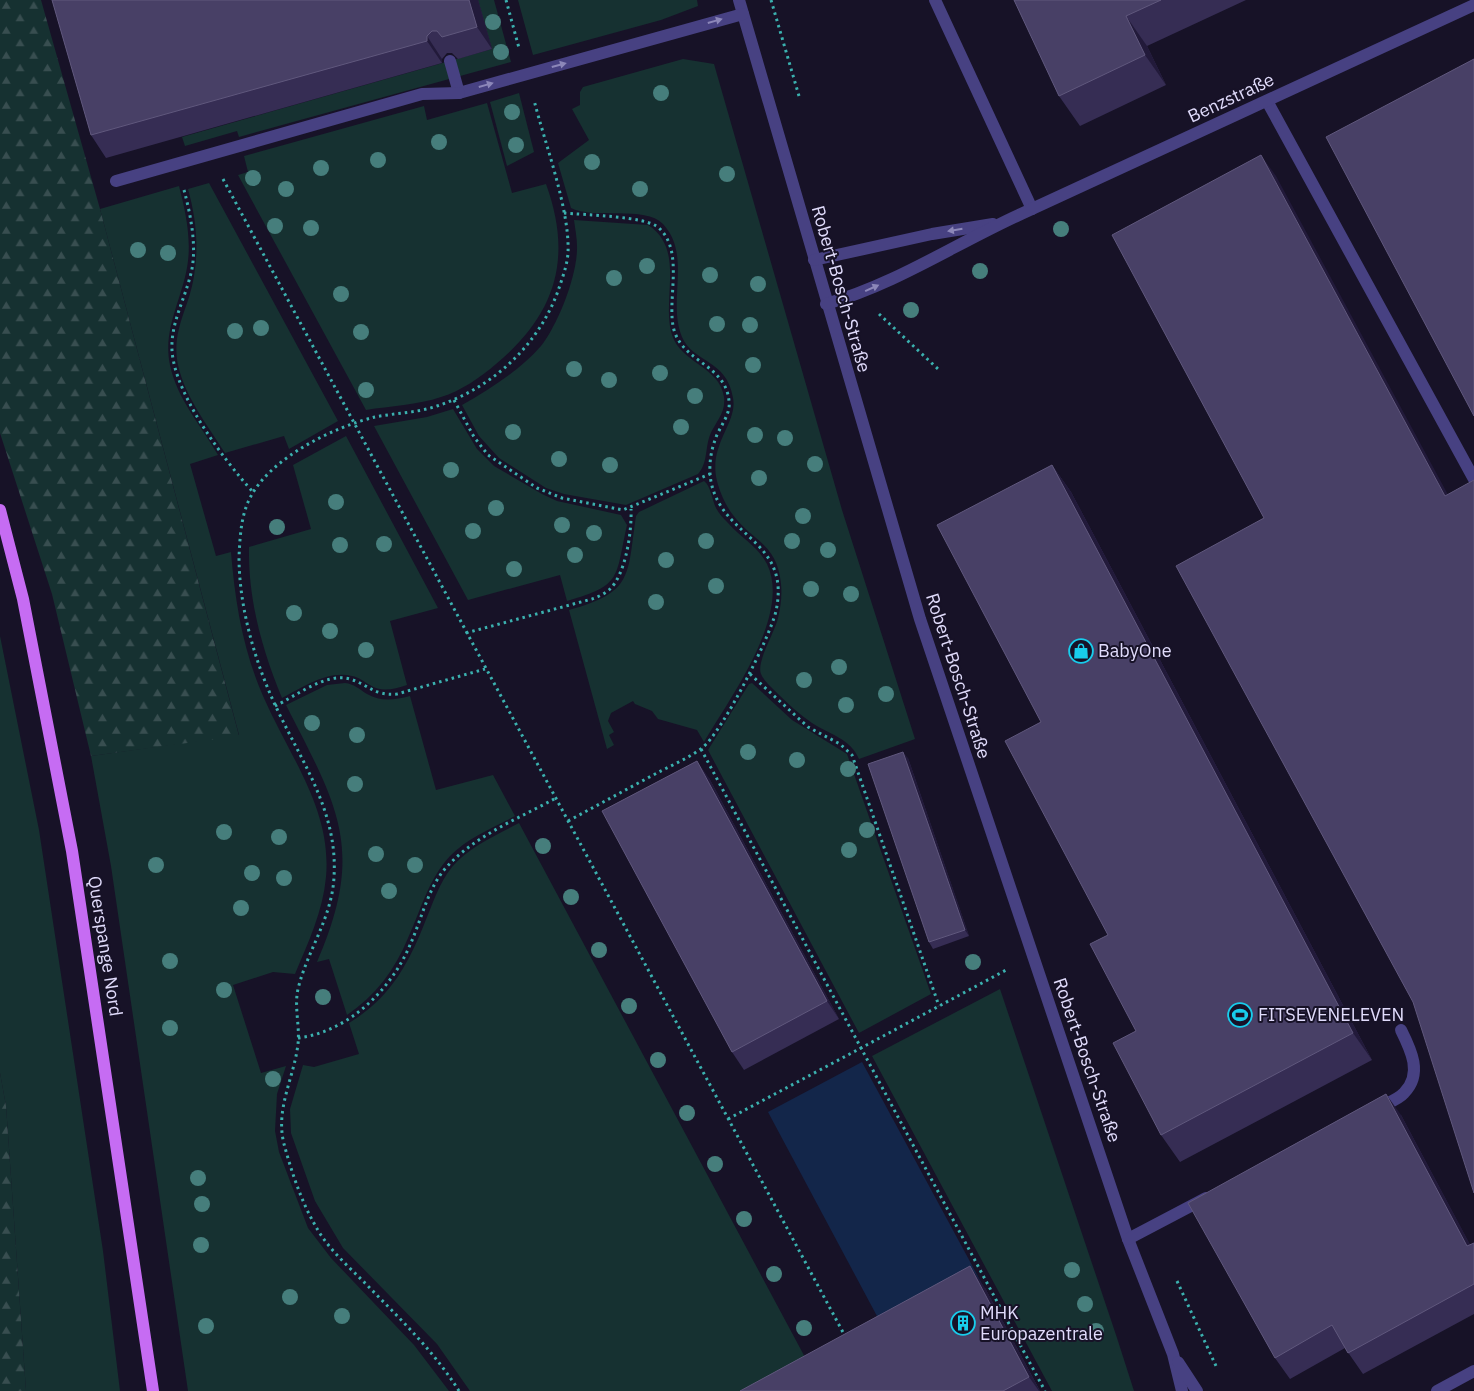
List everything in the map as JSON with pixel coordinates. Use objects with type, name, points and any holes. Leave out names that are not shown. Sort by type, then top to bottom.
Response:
[{"type":"main road","name":"Querspange Nord","points":[[0,510],[23,599],[72,850],[153,1391]]},
{"type":"street","name":"Robert-Bosch-Straße","points":[[739,0],[826,304],[920,619],[1128,1239],[1173,1354],[1182,1391]]},
{"type":"street","points":[[935,0],[1032,209]]},
{"type":"street","name":"Benzstraße","points":[[826,304],[859,294],[924,265],[1003,222],[1474,5]]},
{"type":"street","points":[[116,181],[422,94],[459,93],[743,14]]},
{"type":"street","points":[[450,61],[459,93]]},
{"type":"street","points":[[1267,101],[1474,480]]},
{"type":"street","name":"Benzstraße","points":[[814,260],[932,234],[1003,222]]},
{"type":"street","points":[[1360,1117],[1404,1094],[1412,1082],[1415,1069],[1413,1056],[1402,1030]]},
{"type":"street","points":[[1128,1239],[1221,1190]]},
{"type":"street","name":"Robert-Bosch-Straße","points":[[1173,1354],[1197,1391]]},
{"type":"street","points":[[1437,1391],[1474,1371]]},
{"type":"path","points":[[459,1391],[424,1344],[335,1252],[315,1225],[303,1200],[284,1144],[281,1115],[298,1038],[297,992],[331,902],[334,858],[328,816],[317,786],[275,706],[261,672],[250,633],[239,570],[241,528],[246,507],[253,492],[265,478],[290,456],[332,432],[353,423],[434,407],[454,400],[505,368],[525,350],[540,332],[552,308],[568,256],[564,214],[506,0]]},
{"type":"path","points":[[210,154],[466,634],[848,1341]]},
{"type":"path","points":[[177,164],[189,207],[193,253],[191,275],[174,325],[173,362],[178,380],[221,454],[253,492]]},
{"type":"path","points":[[564,214],[646,220],[660,228],[666,237],[674,275],[672,314],[674,330],[680,344],[720,377],[727,387],[730,403],[715,440],[709,465],[717,500],[734,523],[759,543],[766,553],[776,580],[776,611],[750,674],[714,733],[701,749],[568,821]]},
{"type":"path","points":[[859,294],[938,369]]},
{"type":"path","points":[[454,400],[474,437],[488,455],[537,488],[562,498],[614,510],[631,509],[710,474]]},
{"type":"path","points":[[466,634],[592,599],[609,590],[620,576],[631,525],[631,509]]},
{"type":"path","points":[[275,706],[317,684],[341,678],[351,679],[384,695],[397,694],[485,669]]},
{"type":"path","points":[[750,674],[808,727],[840,744],[852,755],[939,1006]]},
{"type":"path","points":[[701,749],[1045,1391]]},
{"type":"path","points":[[298,1038],[323,1032],[360,1012],[377,997],[410,947],[433,887],[456,858],[481,839],[556,798]]},
{"type":"path","points":[[728,1119],[1033,956]]},
{"type":"green space","points":[[0,0],[41,0],[100,209],[239,736],[91,756],[52,594],[0,433]]},
{"type":"green space","points":[[478,0],[494,0],[511,62],[239,137],[237,131],[185,146],[182,137],[492,49]]},
{"type":"green space","points":[[518,0],[697,0],[698,6],[661,20],[533,55]]},
{"type":"green space","points":[[683,59],[714,64],[842,510],[915,739],[859,759],[851,746],[812,723],[793,708],[767,683],[761,674],[761,662],[780,609],[781,588],[779,570],[769,551],[730,511],[718,486],[715,468],[716,456],[731,416],[733,398],[730,385],[724,376],[717,368],[694,352],[682,337],[677,309],[678,264],[672,236],[663,224],[655,218],[632,214],[593,213],[571,208],[558,163],[589,140],[572,109],[580,105],[580,92],[583,87]]},
{"type":"green space","points":[[519,93],[534,152],[507,166],[490,102]]},
{"type":"green space","points":[[487,103],[512,193],[546,184],[554,211],[558,236],[558,260],[554,283],[545,305],[533,325],[516,345],[477,379],[432,400],[366,410],[238,175],[248,172],[244,156],[424,106],[427,120]]},
{"type":"green space","points":[[209,183],[338,421],[289,449],[284,436],[225,453],[191,400],[181,377],[176,352],[177,341],[192,288],[196,254],[195,222],[188,189]]},
{"type":"green space","points":[[179,186],[187,223],[189,252],[186,274],[171,325],[168,351],[170,365],[173,377],[184,401],[218,455],[190,464],[216,556],[231,552],[241,626],[250,661],[273,718],[316,806],[326,852],[326,877],[322,902],[295,974],[273,972],[233,985],[261,1073],[286,1066],[277,1094],[275,1131],[279,1152],[308,1228],[331,1258],[414,1345],[449,1391],[188,1391],[111,866],[91,756],[239,735],[100,209]]},
{"type":"green space","points":[[574,220],[648,225],[659,235],[666,247],[669,261],[669,321],[672,335],[683,352],[715,379],[721,387],[724,397],[724,408],[708,440],[705,460],[698,474],[626,505],[564,494],[546,488],[499,458],[479,436],[462,405],[494,386],[514,371],[541,346],[547,337],[560,313],[571,284],[577,246]]},
{"type":"green space","points":[[453,409],[477,449],[494,466],[557,501],[621,515],[627,525],[618,568],[614,577],[607,584],[598,590],[567,601],[560,575],[468,600],[374,426],[427,417]]},
{"type":"green space","points":[[346,436],[438,608],[390,621],[407,685],[384,690],[359,678],[334,675],[325,677],[282,698],[268,661],[258,624],[251,586],[249,547],[311,529],[293,465]]},
{"type":"green space","points":[[704,481],[720,514],[759,552],[767,564],[772,585],[771,607],[765,631],[742,680],[704,742],[697,730],[658,719],[652,711],[635,704],[633,701],[611,713],[608,721],[614,732],[609,735],[614,745],[607,749],[569,610],[606,596],[624,579],[631,553],[636,516],[639,512]]},
{"type":"green space","points":[[0,636],[39,830],[103,1251],[120,1391],[26,1391],[6,1106],[0,1073]]},
{"type":"green space","points":[[345,683],[377,698],[393,699],[410,696],[436,790],[493,775],[515,816],[472,839],[450,856],[442,865],[430,885],[397,961],[375,991],[347,1015],[329,959],[317,962],[332,923],[340,889],[342,858],[339,829],[332,801],[320,772],[286,705],[327,685]]},
{"type":"green space","points":[[752,683],[792,720],[847,754],[931,994],[859,1033],[708,750],[749,684]]},
{"type":"green space","points":[[519,823],[807,1361],[751,1391],[470,1391],[437,1344],[343,1248],[315,1201],[291,1133],[290,1109],[303,1065],[314,1067],[359,1054],[349,1023],[376,1003],[396,979],[419,938],[447,873],[466,853]]},
{"type":"green space","points":[[1000,989],[1134,1391],[1052,1391],[872,1056]]},
{"type":"green space","points":[[0,1073],[6,1106],[26,1391],[0,1391]]},
{"type":"water","points":[[862,1062],[1040,1391],[917,1391],[768,1112]]},
{"type":"building","points":[[52,0],[469,0],[477,27],[442,37],[437,31],[432,31],[427,36],[427,41],[91,135]]},
{"type":"building","points":[[1014,0],[1161,0],[1126,16],[1145,55],[1059,96]]},
{"type":"building","points":[[1474,59],[1474,416],[1326,137]]},
{"type":"building","points":[[1261,155],[1445,496],[1474,480],[1474,1193],[1413,1002],[1176,566],[1264,518],[1112,235]]},
{"type":"building","name":"BabyOne","points":[[1052,465],[1353,1033],[1161,1135],[1113,1043],[1136,1031],[1090,944],[1108,935],[1005,741],[1041,722],[937,525]]},
{"type":"building","points":[[903,752],[965,930],[929,942],[868,764]]},
{"type":"building","points":[[697,761],[827,1001],[732,1052],[602,811]]},
{"type":"building","points":[[1386,1094],[1467,1246],[1474,1243],[1474,1284],[1348,1353],[1332,1325],[1275,1358],[1188,1203]]},
{"type":"building","name":"MHK Europazentrale","points":[[970,1266],[1029,1377],[1003,1391],[740,1391]]},
{"type":"place","name":"BabyOne","points":[[1081,651]]},
{"type":"place","name":"FITSEVENELEVEN","points":[[1240,1015]]},
{"type":"place","name":"MHK Europazentrale","points":[[963,1323]]}]
